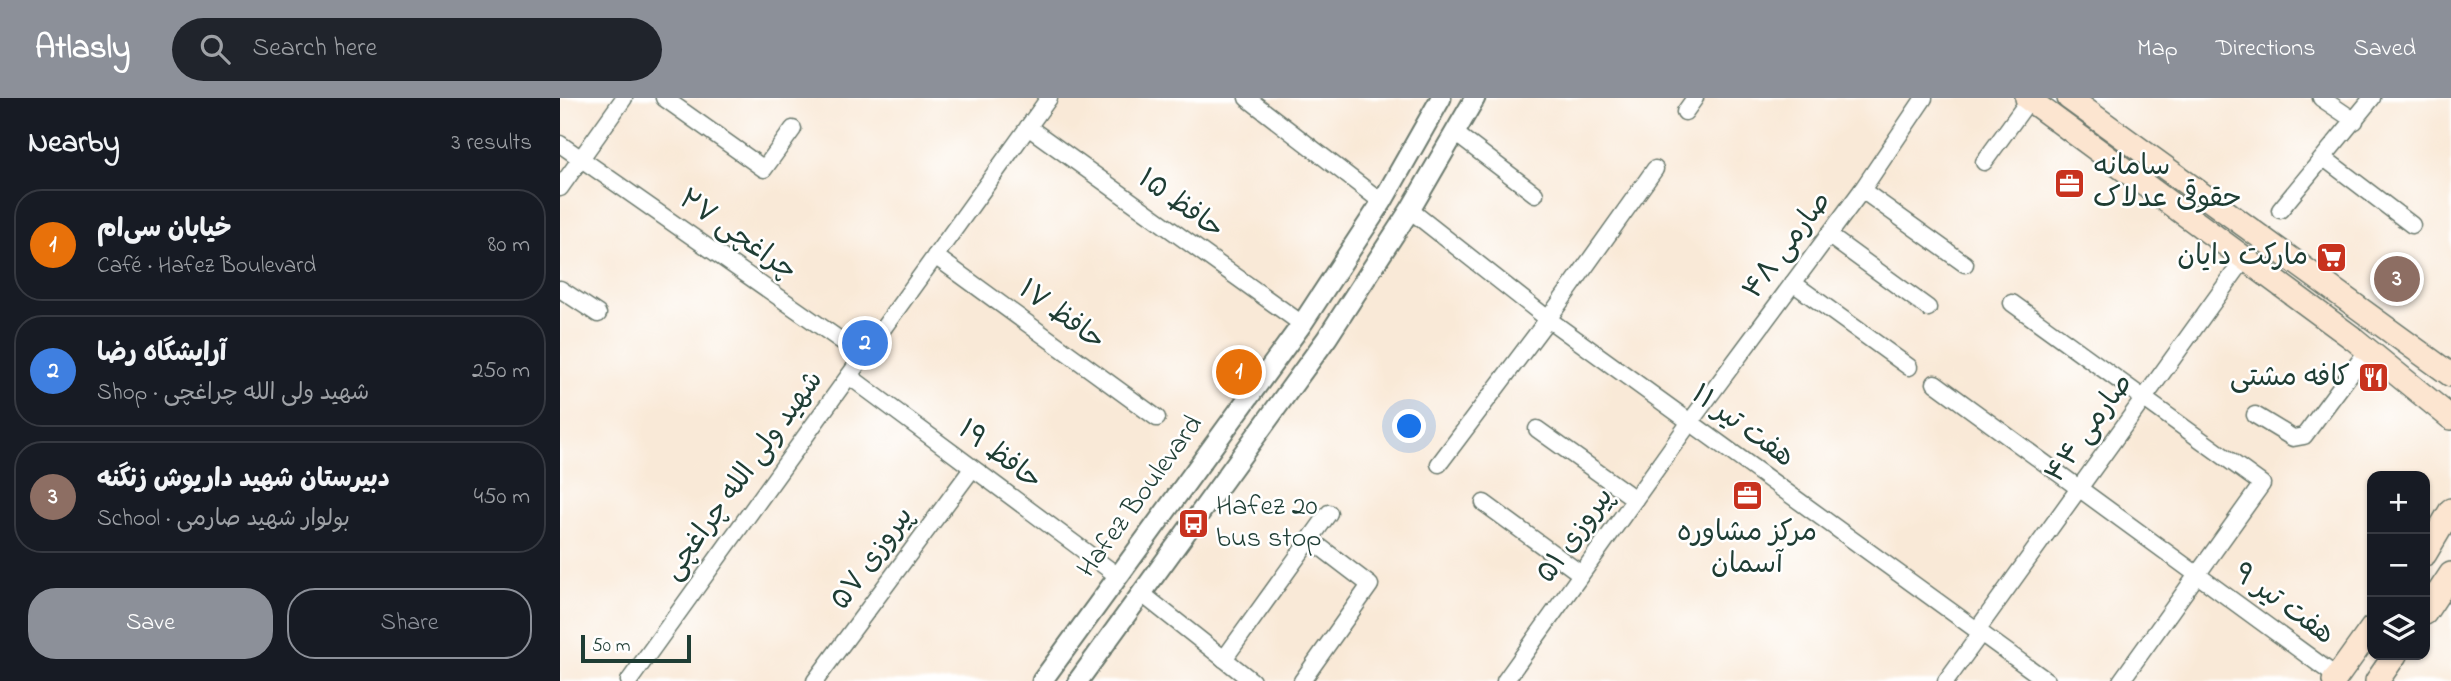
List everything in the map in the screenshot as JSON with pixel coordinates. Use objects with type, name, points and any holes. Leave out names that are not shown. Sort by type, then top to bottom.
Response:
[{"type":"main road","points":[[2069,98],[2451,375]]},
{"type":"main road","points":[[2028,99],[2368,350],[2451,418]]},
{"type":"main road","points":[[2430,546],[2451,510]]},
{"type":"main road","points":[[2430,606],[2451,575]]},
{"type":"main road","points":[[2335,679],[2367,635]]},
{"type":"main road","points":[[2376,681],[2391,660]]},
{"type":"street","points":[[560,188],[624,98]]},
{"type":"street","points":[[664,98],[764,169],[793,129]]},
{"type":"street","name":"شهید ولی الله چراغچی","points":[[629,681],[1049,98]]},
{"type":"street","points":[[1247,98],[1382,202]]},
{"type":"street","name":"Hafez Boulevard","points":[[1042,681],[1302,324],[1382,202],[1441,98]]},
{"type":"street","name":"Hafez Boulevard","points":[[1077,681],[1327,338],[1410,209],[1475,98]]},
{"type":"street","points":[[1685,112],[1695,98]]},
{"type":"street","name":"صارمی ۴۸","points":[[1690,422],[1862,190],[1924,98]]},
{"type":"street","points":[[2321,98],[2354,121]]},
{"type":"street","points":[[2280,210],[2372,98]]},
{"type":"street","points":[[1984,162],[2028,99]]},
{"type":"street","name":"حافظ ۱۵","points":[[1028,127],[1302,324]]},
{"type":"street","points":[[1455,133],[1535,194]]},
{"type":"street","name":"چراغچی ۲۷","points":[[560,144],[863,356]]},
{"type":"street","points":[[2324,158],[2412,225]]},
{"type":"street","points":[[1439,464],[1548,319],[1655,169]]},
{"type":"street","points":[[1862,190],[1965,264]]},
{"type":"street","name":"هفت تیر ۱۱","points":[[1410,209],[1548,319],[2047,681]]},
{"type":"street","points":[[1828,235],[1928,308]]},
{"type":"street","name":"حافظ ۱۷","points":[[935,257],[1157,418]]},
{"type":"street","name":"صارمی ۴۴","points":[[1945,681],[2245,258]]},
{"type":"street","points":[[1793,283],[1909,367]]},
{"type":"street","points":[[560,289],[598,314]]},
{"type":"street","points":[[2012,303],[2262,484],[2121,681]]},
{"type":"street","points":[[2255,415],[2293,438],[2304,436],[2368,350]]},
{"type":"street","name":"حافظ ۱۹","points":[[849,376],[1118,576]]},
{"type":"street","points":[[1936,383],[2198,576]]},
{"type":"street","name":"پیروزی ۵۱","points":[[1505,681],[1690,422]]},
{"type":"street","points":[[1537,429],[1634,499]]},
{"type":"street","name":"پیروزی ۵۷","points":[[816,681],[972,469]]},
{"type":"street","points":[[1484,503],[1581,574]]},
{"type":"street","points":[[1224,659],[1329,513]]},
{"type":"street","points":[[1302,681],[1370,584],[1311,540]]},
{"type":"street","name":"هفت تیر ۹","points":[[2198,576],[2335,679]]},
{"type":"street","points":[[1141,593],[1252,681]]},
{"type":"place","name":"سامانه حقوقی عدلاک","points":[[2070,183]]},
{"type":"place","name":"مارکت دایان","points":[[2331,257]]},
{"type":"place","name":"دبیرستان شهید داریوش زنگنه","points":[[2397,279]]},
{"type":"place","name":"آرایشگاه رضا","points":[[865,343]]},
{"type":"place","name":"خیابان سی‌ام","points":[[1239,372]]},
{"type":"place","name":"کافه مشتی","points":[[2373,378]]},
{"type":"place","name":"مرکز مشاوره آسمان","points":[[1747,496]]},
{"type":"place","name":"Hafez 20 bus stop","points":[[1193,523]]}]
